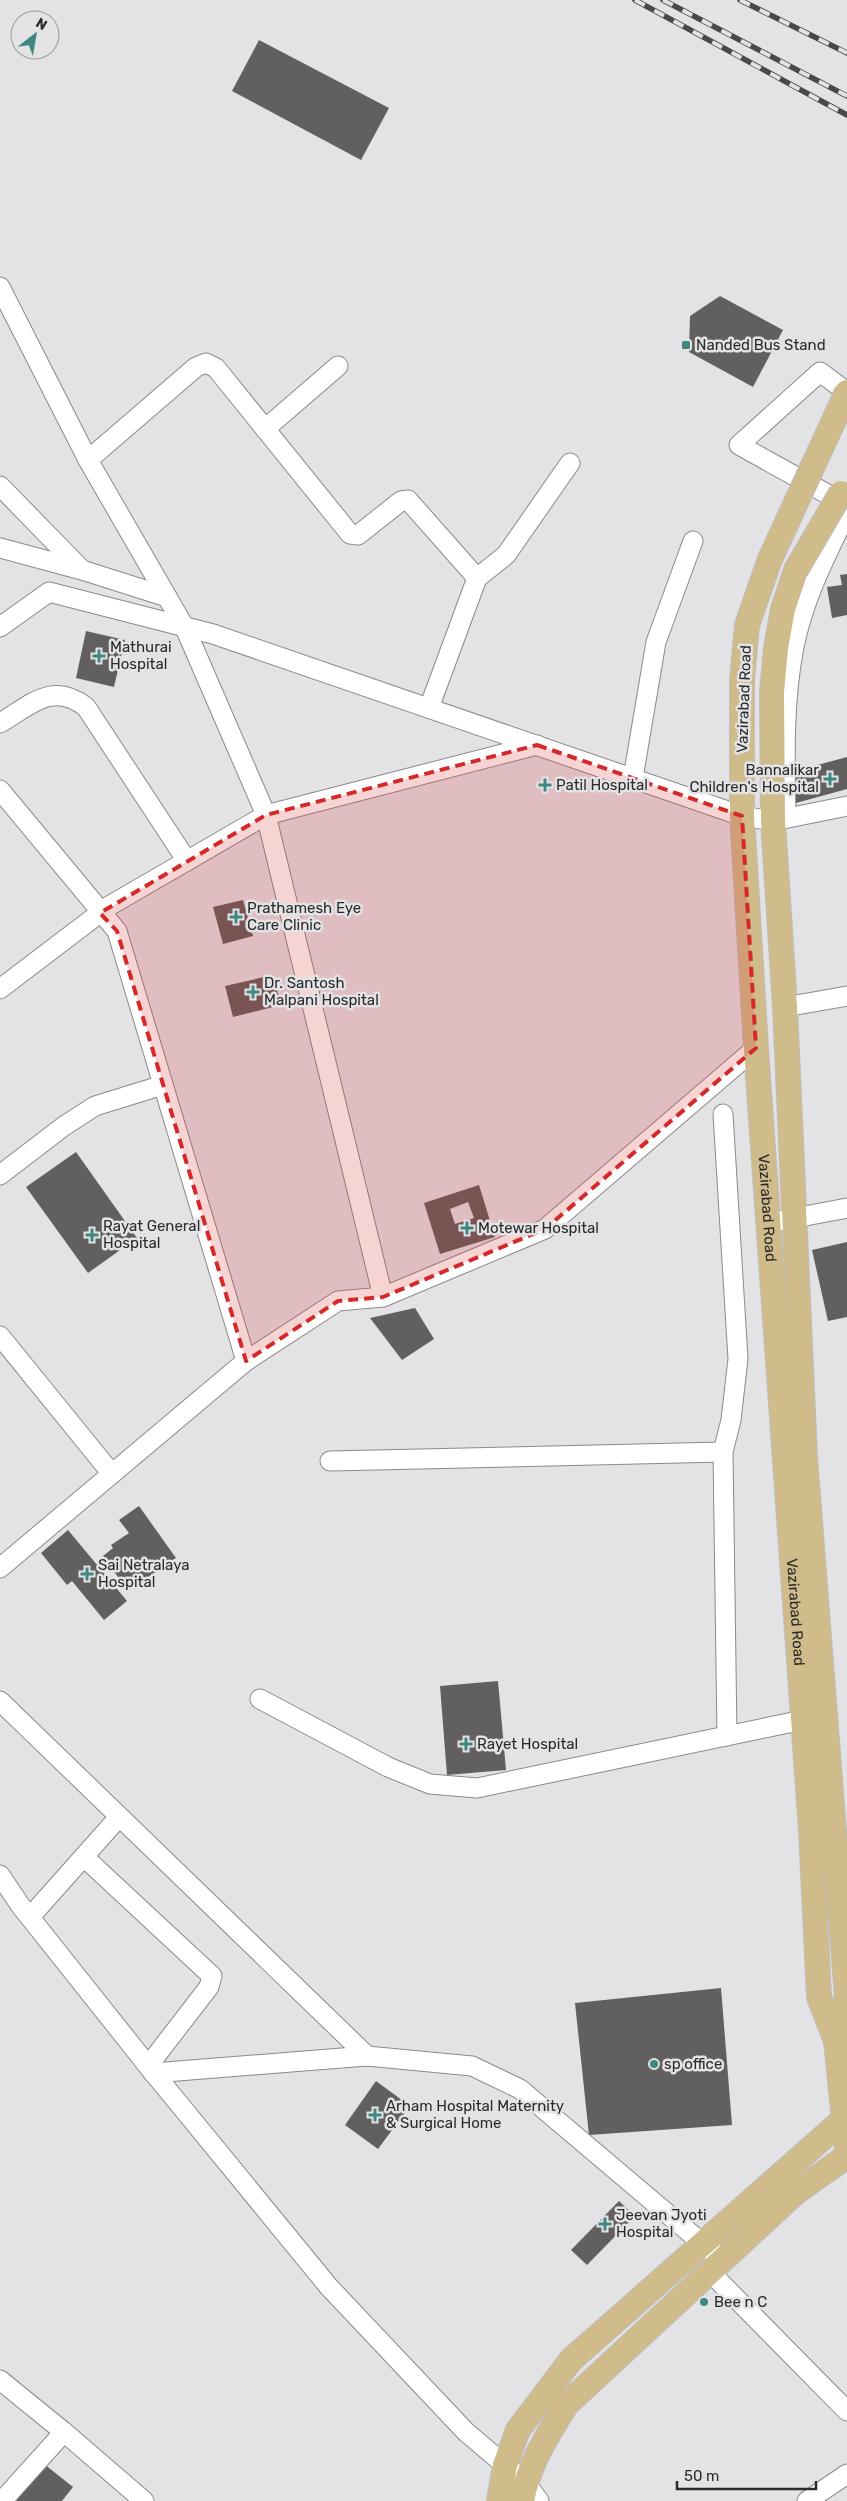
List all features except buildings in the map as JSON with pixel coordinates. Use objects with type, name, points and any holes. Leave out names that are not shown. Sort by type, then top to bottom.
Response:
[{"type":"main road","name":"Vazirabad Road","points":[[847,392],[770,559],[747,625],[742,680],[742,816],[756,1048],[803,1720],[819,1997],[836,2041],[847,2150]]},
{"type":"main road","name":"Vazirabad Road","points":[[836,2041],[847,1998],[839,1805],[804,1457],[781,921],[780,819],[772,692],[776,648],[783,608],[796,570],[847,480]]},
{"type":"main road","points":[[749,923],[781,921]]},
{"type":"main road","points":[[499,2501],[505,2465],[514,2439],[524,2420],[571,2360],[844,2119]]},
{"type":"main road","points":[[524,2492],[546,2438],[567,2404],[795,2193],[847,2156]]},
{"type":"street","points":[[0,287],[88,460],[185,628],[266,815],[384,1298]]},
{"type":"street","points":[[88,460],[201,364],[206,363],[216,368],[350,534],[358,535],[400,501],[408,500],[477,578]]},
{"type":"street","points":[[265,429],[338,366]]},
{"type":"street","points":[[847,392],[820,372],[739,445],[847,505]]},
{"type":"street","points":[[429,708],[477,578],[506,555],[570,463]]},
{"type":"street","points":[[0,486],[82,570]]},
{"type":"street","points":[[780,819],[789,679],[794,645],[807,604],[847,512]]},
{"type":"street","points":[[633,778],[656,642],[693,541]]},
{"type":"street","points":[[0,548],[82,570],[167,596]]},
{"type":"street","points":[[0,627],[50,592],[214,634],[742,816],[780,819],[847,806]]},
{"type":"street","points":[[0,723],[47,696],[60,694],[73,698],[86,707],[187,861]]},
{"type":"street","points":[[0,989],[100,913],[266,815],[536,745]]},
{"type":"street","points":[[0,790],[100,913],[117,931],[246,1361]]},
{"type":"street","points":[[785,1008],[847,996]]},
{"type":"street","points":[[0,1568],[246,1361],[338,1301],[384,1298],[545,1229],[756,1048]]},
{"type":"street","points":[[0,1175],[64,1126],[96,1106],[163,1084]]},
{"type":"street","points":[[723,1114],[738,1359],[731,1420],[723,1452],[727,1736]]},
{"type":"street","points":[[768,1223],[794,1220],[847,1208]]},
{"type":"street","points":[[0,1336],[112,1474]]},
{"type":"street","points":[[330,1460],[723,1452]]},
{"type":"street","points":[[260,1699],[388,1767],[430,1784],[477,1788],[803,1720]]},
{"type":"street","points":[[0,1701],[367,2056]]},
{"type":"street","points":[[30,1917],[120,1817]]},
{"type":"street","points":[[84,1857],[212,1976],[210,1987],[151,2070]]},
{"type":"street","points":[[0,1875],[30,1917],[151,2070],[329,2287],[466,2432],[505,2465],[524,2492],[540,2501]]},
{"type":"street","points":[[151,2070],[367,2056],[472,2066],[520,2089],[703,2244],[716,2266],[847,2411]]},
{"type":"street","points":[[0,2380],[144,2501]]},
{"type":"street","points":[[2,2501],[64,2432]]},
{"type":"street","points":[[807,2501],[847,2474]]},
{"type":"highlighted area","points":[[537,745],[742,816],[756,1048],[545,1229],[383,1297],[338,1301],[246,1361],[117,931],[100,913],[266,815]]},
{"type":"railway","points":[[635,0],[847,115]]},
{"type":"railway","points":[[663,0],[847,96]]},
{"type":"railway","points":[[740,0],[847,53]]},
{"type":"place","name":"Nanded Bus Stand","points":[[686,345]]},
{"type":"place","name":"Mathurai Hospital","points":[[99,656]]},
{"type":"place","name":"Bannalikar Children's Hospital","points":[[830,779]]},
{"type":"place","name":"Patil Hospital","points":[[545,785]]},
{"type":"place","name":"Prathamesh Eye Care Clinic","points":[[236,917]]},
{"type":"place","name":"Dr. Santosh Malpani Hospital","points":[[253,992]]},
{"type":"place","name":"Motewar Hospital","points":[[467,1228]]},
{"type":"place","name":"Rayat General Hospital","points":[[92,1235]]},
{"type":"place","name":"Sai Netralaya Hospital","points":[[87,1574]]},
{"type":"place","name":"Rayet Hospital","points":[[466,1744]]},
{"type":"place","name":"sp office","points":[[654,2064]]},
{"type":"place","name":"Arham Hospital Maternity & Surgical Home","points":[[375,2115]]},
{"type":"place","name":"Jeevan Jyoti Hospital","points":[[605,2224]]},
{"type":"place","name":"Bee n C","points":[[704,2302]]}]
